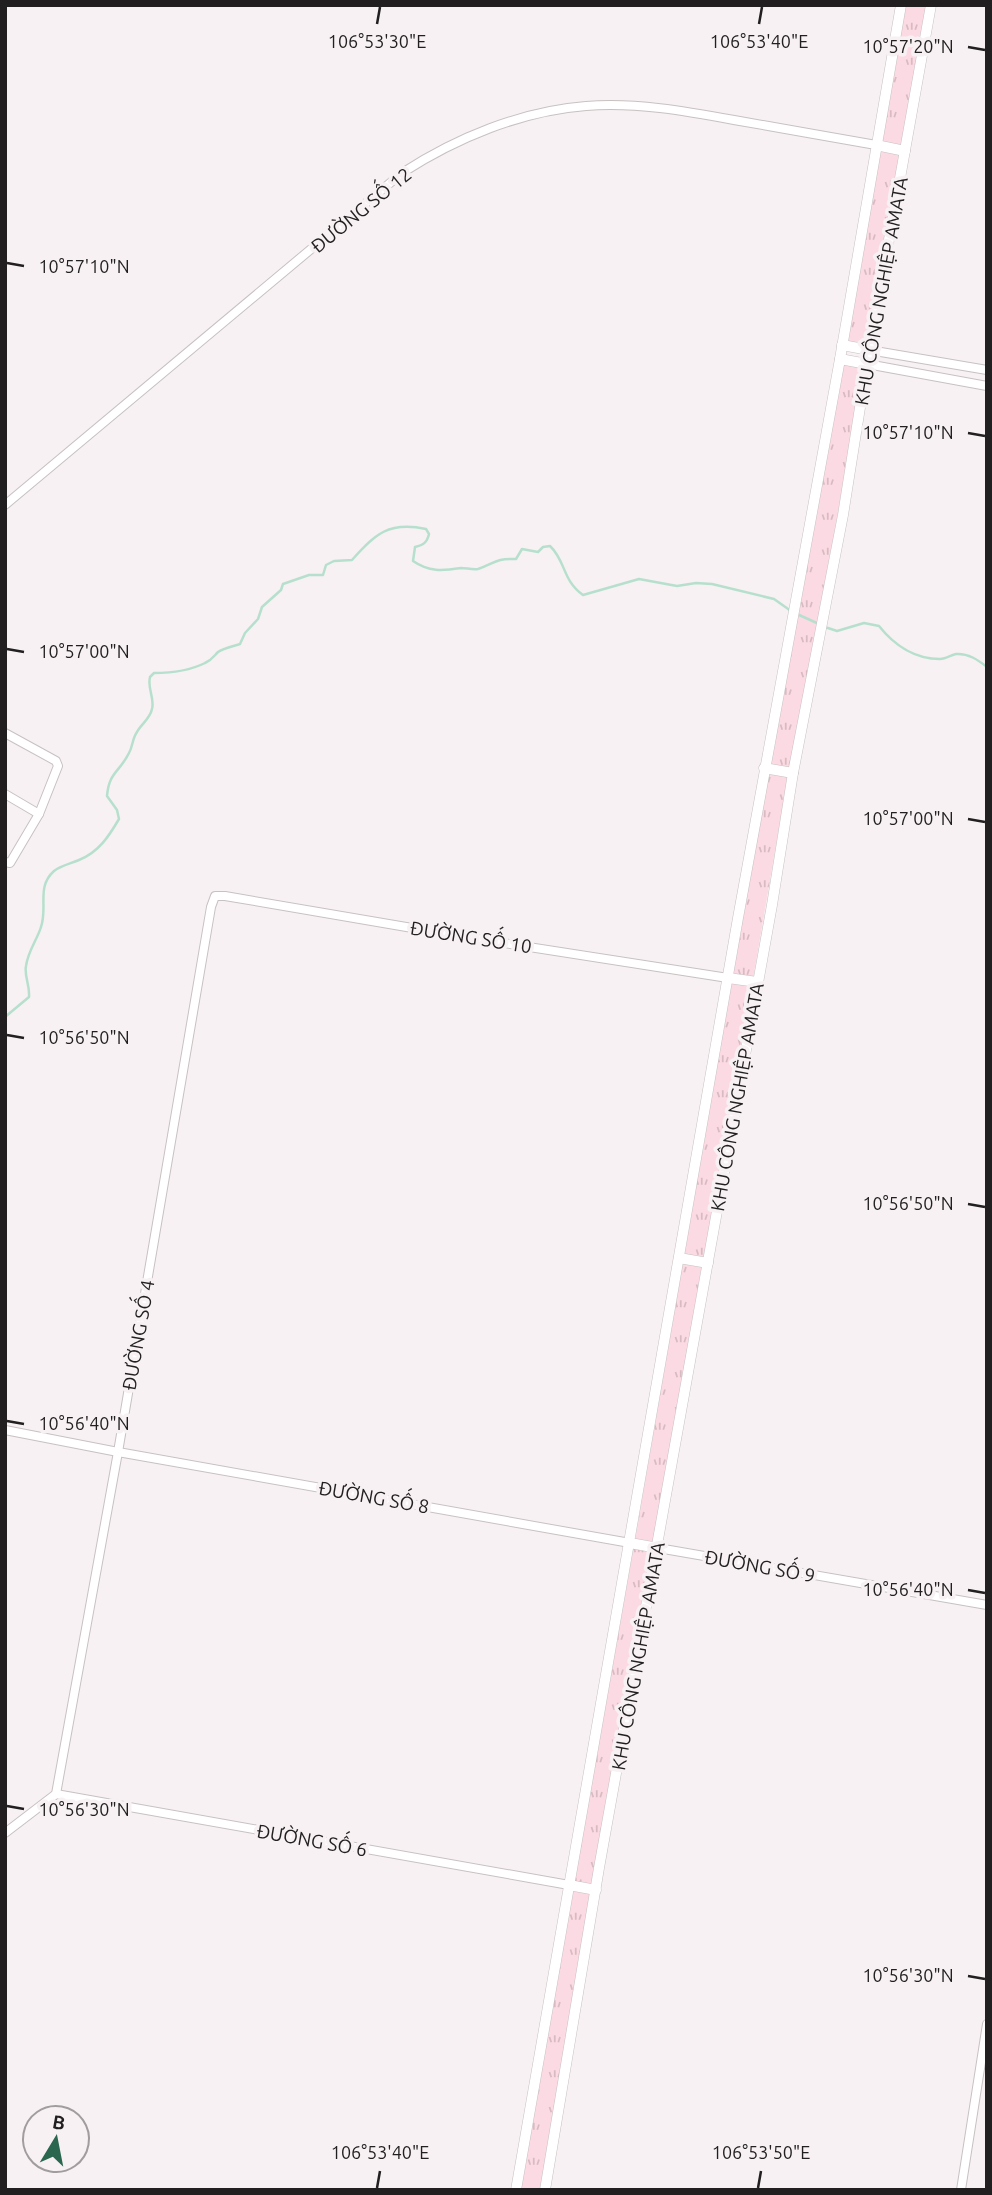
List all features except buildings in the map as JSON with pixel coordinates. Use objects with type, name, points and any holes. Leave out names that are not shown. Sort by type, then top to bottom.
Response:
[{"type":"street","name":"KHU CÔNG NGHIỆP AMATA","points":[[516,2190],[764,768],[901,5]]},
{"type":"street","name":"KHU CÔNG NGHIỆP AMATA","points":[[545,2190],[793,773],[828,597],[931,5]]},
{"type":"street","name":"ĐƯỜNG SỐ 12","points":[[5,505],[402,173],[443,149],[480,133],[521,118],[558,109],[619,105],[678,110],[876,145]]},
{"type":"street","points":[[876,145],[905,151]]},
{"type":"street","points":[[842,345],[987,370]]},
{"type":"street","points":[[839,359],[987,386]]},
{"type":"street","points":[[5,733],[58,763],[39,814],[10,863],[5,862]]},
{"type":"street","points":[[764,768],[793,773]]},
{"type":"street","points":[[5,794],[39,814]]},
{"type":"street","name":"ĐƯỜNG SỐ 10","points":[[215,897],[225,895],[728,978]]},
{"type":"street","name":"ĐƯỜNG SỐ 4","points":[[56,1794],[118,1452],[209,918],[215,897]]},
{"type":"street","points":[[728,978],[757,982]]},
{"type":"street","points":[[679,1258],[708,1263]]},
{"type":"street","name":"ĐƯỜNG SỐ 8","points":[[5,1430],[630,1543]]},
{"type":"street","points":[[630,1543],[658,1548]]},
{"type":"street","name":"ĐƯỜNG SỐ 9","points":[[658,1548],[987,1605]]},
{"type":"street","points":[[5,1833],[56,1794]]},
{"type":"street","name":"ĐƯỜNG SỐ 6","points":[[56,1794],[569,1885]]},
{"type":"street","points":[[569,1885],[596,1890]]},
{"type":"street","points":[[961,2190],[987,2024]]},
{"type":"green space","points":[[906,5],[926,5],[901,147],[881,143]]},
{"type":"green space","points":[[880,148],[900,152],[865,347],[847,343]]},
{"type":"green space","points":[[844,363],[862,365],[838,513],[789,770],[769,766]]},
{"type":"green space","points":[[768,771],[788,775],[753,979],[733,976]]},
{"type":"green space","points":[[732,981],[751,984],[704,1259],[684,1256]]},
{"type":"green space","points":[[683,1261],[702,1264],[654,1544],[635,1541]]},
{"type":"green space","points":[[634,1546],[653,1550],[592,1886],[574,1883]]},
{"type":"green space","points":[[573,1888],[591,1892],[540,2190],[521,2190]]},
{"type":"waterway","points":[[5,1017],[29,997],[26,966],[43,920],[44,890],[49,877],[57,869],[92,853],[119,819],[117,810],[107,796],[108,788],[112,777],[129,753],[135,735],[151,713],[153,705],[150,677],[154,673],[199,666],[220,651],[240,644],[245,633],[258,619],[262,607],[281,590],[283,584],[309,575],[323,575],[326,565],[334,561],[352,560],[368,543],[384,532],[392,528],[413,527],[426,529],[429,534],[424,543],[415,547],[413,561],[430,569],[478,569],[499,560],[516,559],[522,549],[538,552],[543,547],[550,546],[571,583],[583,595],[639,579],[677,586],[712,584],[774,599],[791,611]]},
{"type":"waterway","points":[[797,614],[819,624]]},
{"type":"waterway","points":[[825,627],[837,631],[864,623],[879,626],[898,645],[914,654],[940,659],[956,654],[965,655],[987,667]]}]
